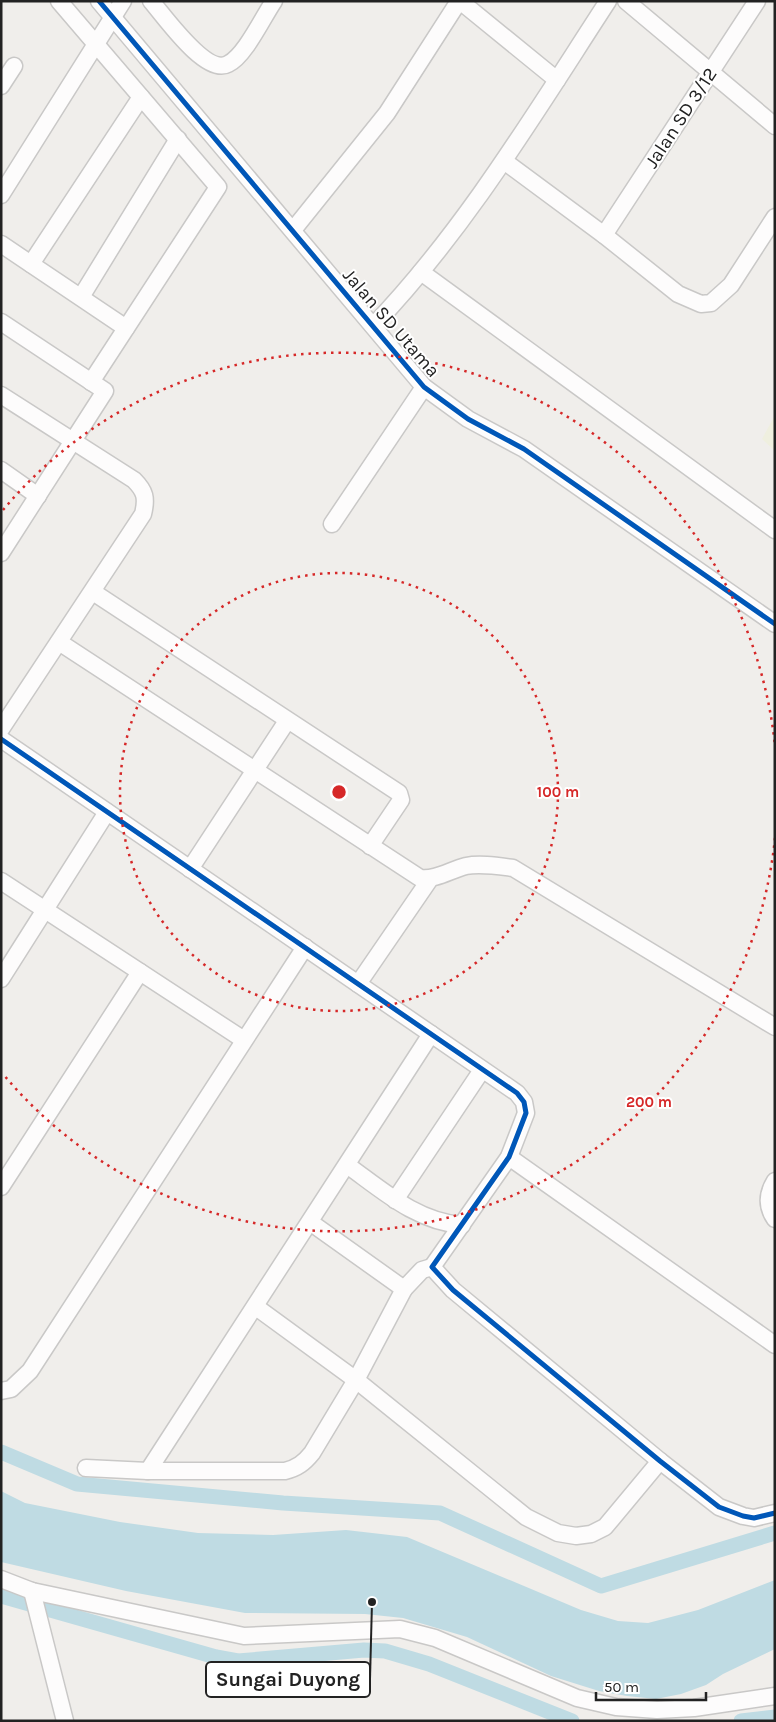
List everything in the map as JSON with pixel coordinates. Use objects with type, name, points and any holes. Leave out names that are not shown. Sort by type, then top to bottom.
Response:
[{"type":"street","points":[[59,1],[218,188],[91,382]]},
{"type":"street","name":"Jalan SD Utama","points":[[99,1],[424,387],[468,419],[524,449],[775,624]]},
{"type":"street","points":[[1,195],[123,1]]},
{"type":"street","points":[[151,1],[197,54],[217,67],[228,64],[238,56],[274,1]]},
{"type":"street","points":[[293,230],[387,113],[459,1],[557,80]]},
{"type":"street","points":[[372,326],[421,272],[504,161],[608,1]]},
{"type":"street","points":[[626,1],[775,126]]},
{"type":"street","name":"Jalan SD 3/12","points":[[604,235],[757,1]]},
{"type":"street","points":[[1,86],[14,66]]},
{"type":"street","points":[[31,264],[141,97]]},
{"type":"street","points":[[81,297],[178,139]]},
{"type":"street","points":[[504,161],[604,235],[678,294],[701,304],[712,303],[731,285],[775,217]]},
{"type":"street","points":[[1,244],[126,328]]},
{"type":"street","points":[[421,272],[698,477],[775,530]]},
{"type":"street","points":[[1,322],[105,391],[1,553]]},
{"type":"street","points":[[332,524],[424,387]]},
{"type":"street","points":[[1,395],[134,480],[143,490],[146,502],[143,514],[1,729]]},
{"type":"street","points":[[1,470],[38,496]]},
{"type":"street","points":[[93,592],[399,793],[401,800],[370,846]]},
{"type":"street","points":[[59,642],[420,878],[430,879],[467,866],[513,868],[775,1027]]},
{"type":"street","points":[[190,869],[287,721]]},
{"type":"street","points":[[1,739],[517,1093],[524,1102],[526,1113],[509,1157],[432,1267],[422,1270],[404,1289],[356,1380],[305,1462],[296,1468],[285,1471],[148,1471],[86,1468]]},
{"type":"street","points":[[1,979],[108,812]]},
{"type":"street","points":[[358,984],[430,879]]},
{"type":"street","points":[[1,881],[244,1040]]},
{"type":"street","points":[[1,1391],[11,1389],[30,1371],[305,947]]},
{"type":"street","points":[[1,1187],[140,972]]},
{"type":"street","points":[[148,1471],[431,1034]]},
{"type":"street","points":[[395,1200],[482,1070]]},
{"type":"street","points":[[509,1157],[775,1345]]},
{"type":"street","points":[[346,1166],[395,1200],[429,1218],[446,1224],[462,1225]]},
{"type":"street","points":[[775,1182],[769,1191],[768,1203],[775,1218]]},
{"type":"street","points":[[310,1222],[404,1289]]},
{"type":"street","points":[[432,1267],[452,1290],[660,1462],[719,1507],[731,1513],[754,1518],[775,1513]]},
{"type":"street","points":[[256,1306],[356,1380],[526,1517],[558,1533],[576,1536],[591,1534],[605,1527],[660,1462]]},
{"type":"street","points":[[1,1579],[33,1596],[244,1636],[400,1629],[435,1638],[576,1698],[616,1707],[657,1710],[694,1708],[775,1696]]},
{"type":"street","points":[[33,1596],[65,1721]]},
{"type":"green space","points":[[775,415],[775,451],[762,439]]},
{"type":"water","points":[[1,1491],[25,1503],[120,1522],[198,1533],[273,1535],[346,1530],[407,1537],[581,1610],[618,1621],[648,1623],[698,1610],[775,1580],[775,1649],[723,1674],[706,1685],[681,1694],[656,1699],[599,1691],[551,1676],[467,1637],[403,1618],[365,1614],[245,1613],[126,1591],[1,1562]]},
{"type":"waterway","points":[[1,1452],[77,1484],[283,1503],[440,1513],[601,1586],[775,1533]]},
{"type":"waterway","points":[[1,1596],[216,1657],[238,1661],[364,1650],[385,1651],[429,1664],[572,1721]]},
{"type":"waterway","points":[[741,1721],[775,1717]]},
{"type":"cycle path","points":[[99,1],[424,387],[468,419],[524,449],[775,624]]},
{"type":"cycle path","points":[[1,739],[517,1093],[524,1102],[526,1113],[509,1157],[432,1267],[453,1290],[660,1461],[719,1507],[754,1518],[775,1513]]},
{"type":"place","name":"Sungai Duyong","points":[[372,1602]]}]
